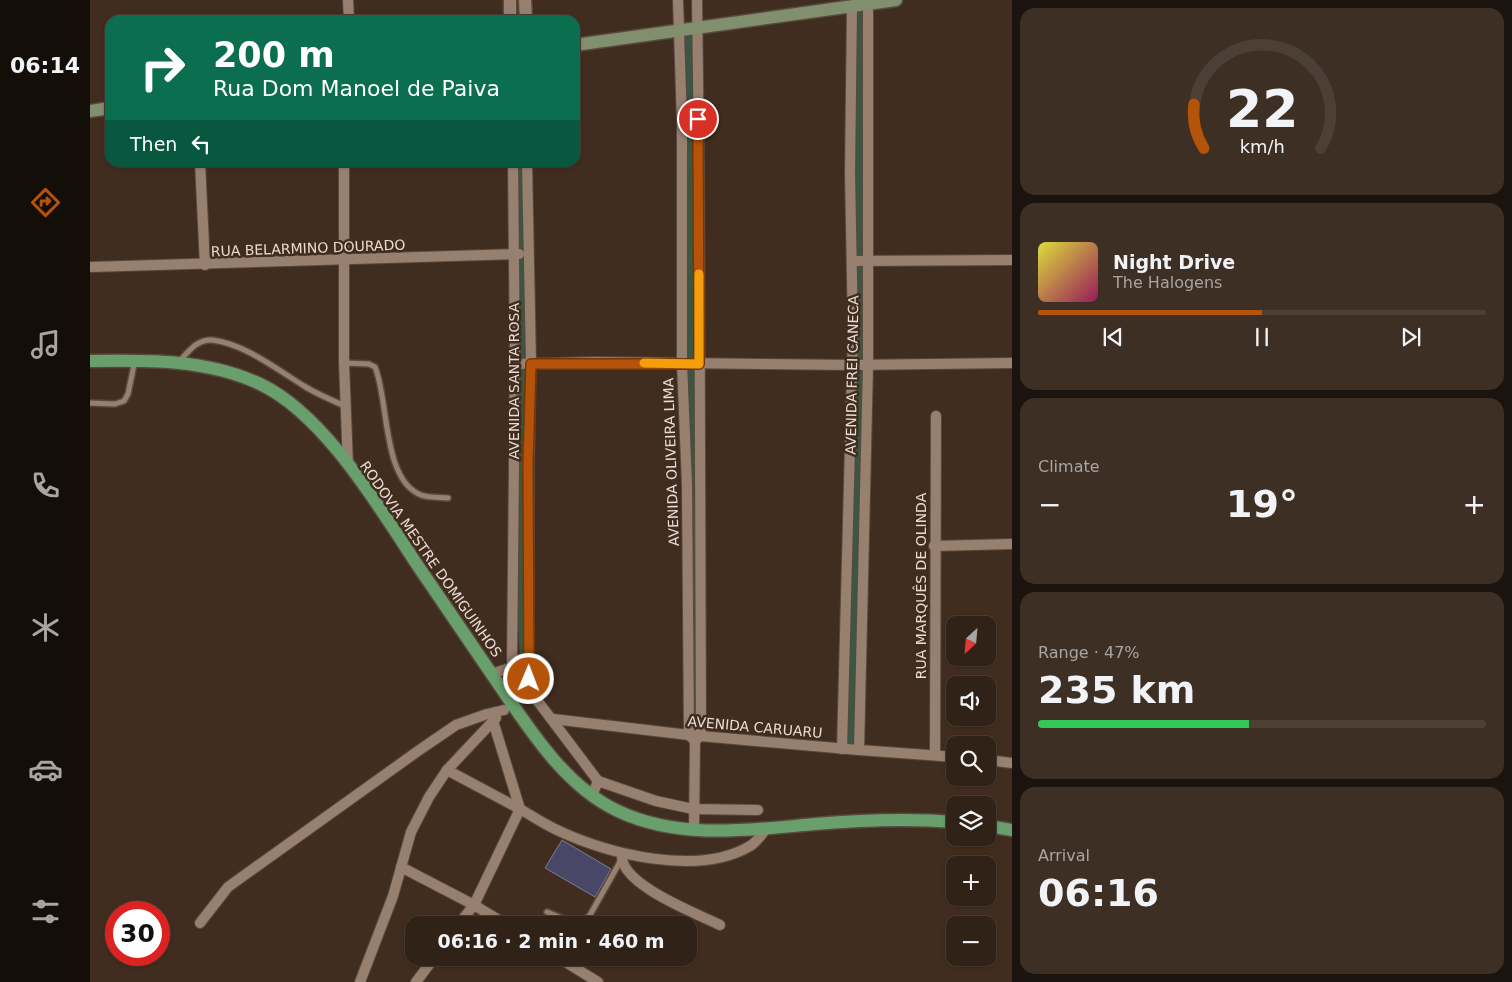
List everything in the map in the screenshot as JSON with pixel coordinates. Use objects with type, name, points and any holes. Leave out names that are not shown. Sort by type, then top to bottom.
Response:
[{"type":"main road","points":[[580,44],[852,3],[896,0]]},
{"type":"main road","points":[[90,111],[105,109]]},
{"type":"main road","name":"RODOVIA MESTRE DOMIGUINHOS","points":[[90,361],[179,362],[222,370],[261,384],[291,403],[313,422],[376,502],[492,674],[508,707],[560,765],[592,796],[616,810],[640,821],[662,827],[694,830],[766,829],[869,820],[946,821]]},
{"type":"main road","points":[[996,827],[1012,830]]},
{"type":"street","points":[[348,0],[348,15]]},
{"type":"street","points":[[510,0],[510,15]]},
{"type":"street","points":[[525,0],[526,15]]},
{"type":"street","name":"AVENIDA OLIVEIRA LIMA","points":[[678,0],[682,124],[682,363],[686,485],[687,630],[695,737]]},
{"type":"street","name":"AVENIDA OLIVEIRA LIMA","points":[[694,830],[695,737],[700,630],[699,155],[696,0]]},
{"type":"street","name":"AVENIDA FREI CANECA","points":[[859,750],[860,636],[868,365],[868,2]]},
{"type":"street","name":"AVENIDA FREI CANECA","points":[[842,749],[852,365],[850,173],[852,3]]},
{"type":"street","points":[[200,167],[205,265]]},
{"type":"street","points":[[344,167],[344,363],[348,465]]},
{"type":"street","name":"AVENIDA SANTA ROSA","points":[[512,667],[515,364],[513,167]]},
{"type":"street","name":"AVENIDA SANTA ROSA","points":[[527,167],[531,364],[528,462],[529,689]]},
{"type":"street","name":"RUA BELARMINO DOURADO","points":[[90,267],[528,254]]},
{"type":"street","points":[[852,262],[1012,260]]},
{"type":"street","points":[[515,364],[868,365],[1012,363]]},
{"type":"street","name":"RUA MARQUÊS DE OLINDA","points":[[935,755],[934,546],[936,416]]},
{"type":"street","points":[[934,546],[1012,544]]},
{"type":"street","points":[[687,630],[700,630]]},
{"type":"street","points":[[845,635],[860,636]]},
{"type":"street","points":[[492,674],[512,667],[598,781],[656,801],[693,808],[758,810]]},
{"type":"street","points":[[360,982],[394,896],[410,832],[429,797],[447,770],[508,707]]},
{"type":"street","points":[[200,923],[228,887],[418,751],[456,725],[508,707]]},
{"type":"street","name":"AVENIDA CARUARU","points":[[553,719],[695,737],[946,756]]},
{"type":"street","points":[[465,916],[474,904],[520,809],[493,721]]},
{"type":"street","points":[[996,761],[1012,763]]},
{"type":"street","points":[[447,770],[556,830],[622,857],[688,861],[717,859],[752,846],[766,829]]},
{"type":"street","points":[[592,796],[598,781]]},
{"type":"street","points":[[622,857],[629,872],[648,889],[720,925]]},
{"type":"street","points":[[401,867],[474,904],[493,916]]},
{"type":"street","points":[[416,982],[428,966]]},
{"type":"street","points":[[572,966],[598,982]]},
{"type":"lane","points":[[179,362],[195,344],[211,340],[237,347],[273,364],[320,396],[345,406]]},
{"type":"lane","points":[[90,403],[115,404],[124,401],[128,394],[134,360]]},
{"type":"lane","points":[[344,363],[369,364],[375,367],[388,423],[391,451],[401,476],[411,490],[422,496],[448,498]]},
{"type":"lane","points":[[547,912],[569,920],[584,920],[590,915],[622,857]]},
{"type":"green space","points":[[865,9],[866,259],[854,258],[854,12]]},
{"type":"green space","points":[[694,31],[697,361],[684,361],[682,33]]},
{"type":"green space","points":[[514,167],[525,167],[525,251],[516,252]]},
{"type":"green space","points":[[525,257],[528,362],[517,361],[516,258]]},
{"type":"green space","points":[[854,264],[865,264],[865,363],[855,363]]},
{"type":"green space","points":[[684,366],[698,366],[698,612],[694,734]]},
{"type":"green space","points":[[518,367],[527,367],[527,683],[514,666],[519,666],[520,663],[518,624]]},
{"type":"green space","points":[[865,367],[857,749],[844,748],[854,368]]},
{"type":"building","points":[[562,840],[611,869],[595,897],[545,868]]},
{"type":"slow traffic","points":[[644,363],[699,364],[699,274]]},
{"type":"route","points":[[529,679],[528,462],[531,364],[594,362],[699,364],[698,119]]}]
